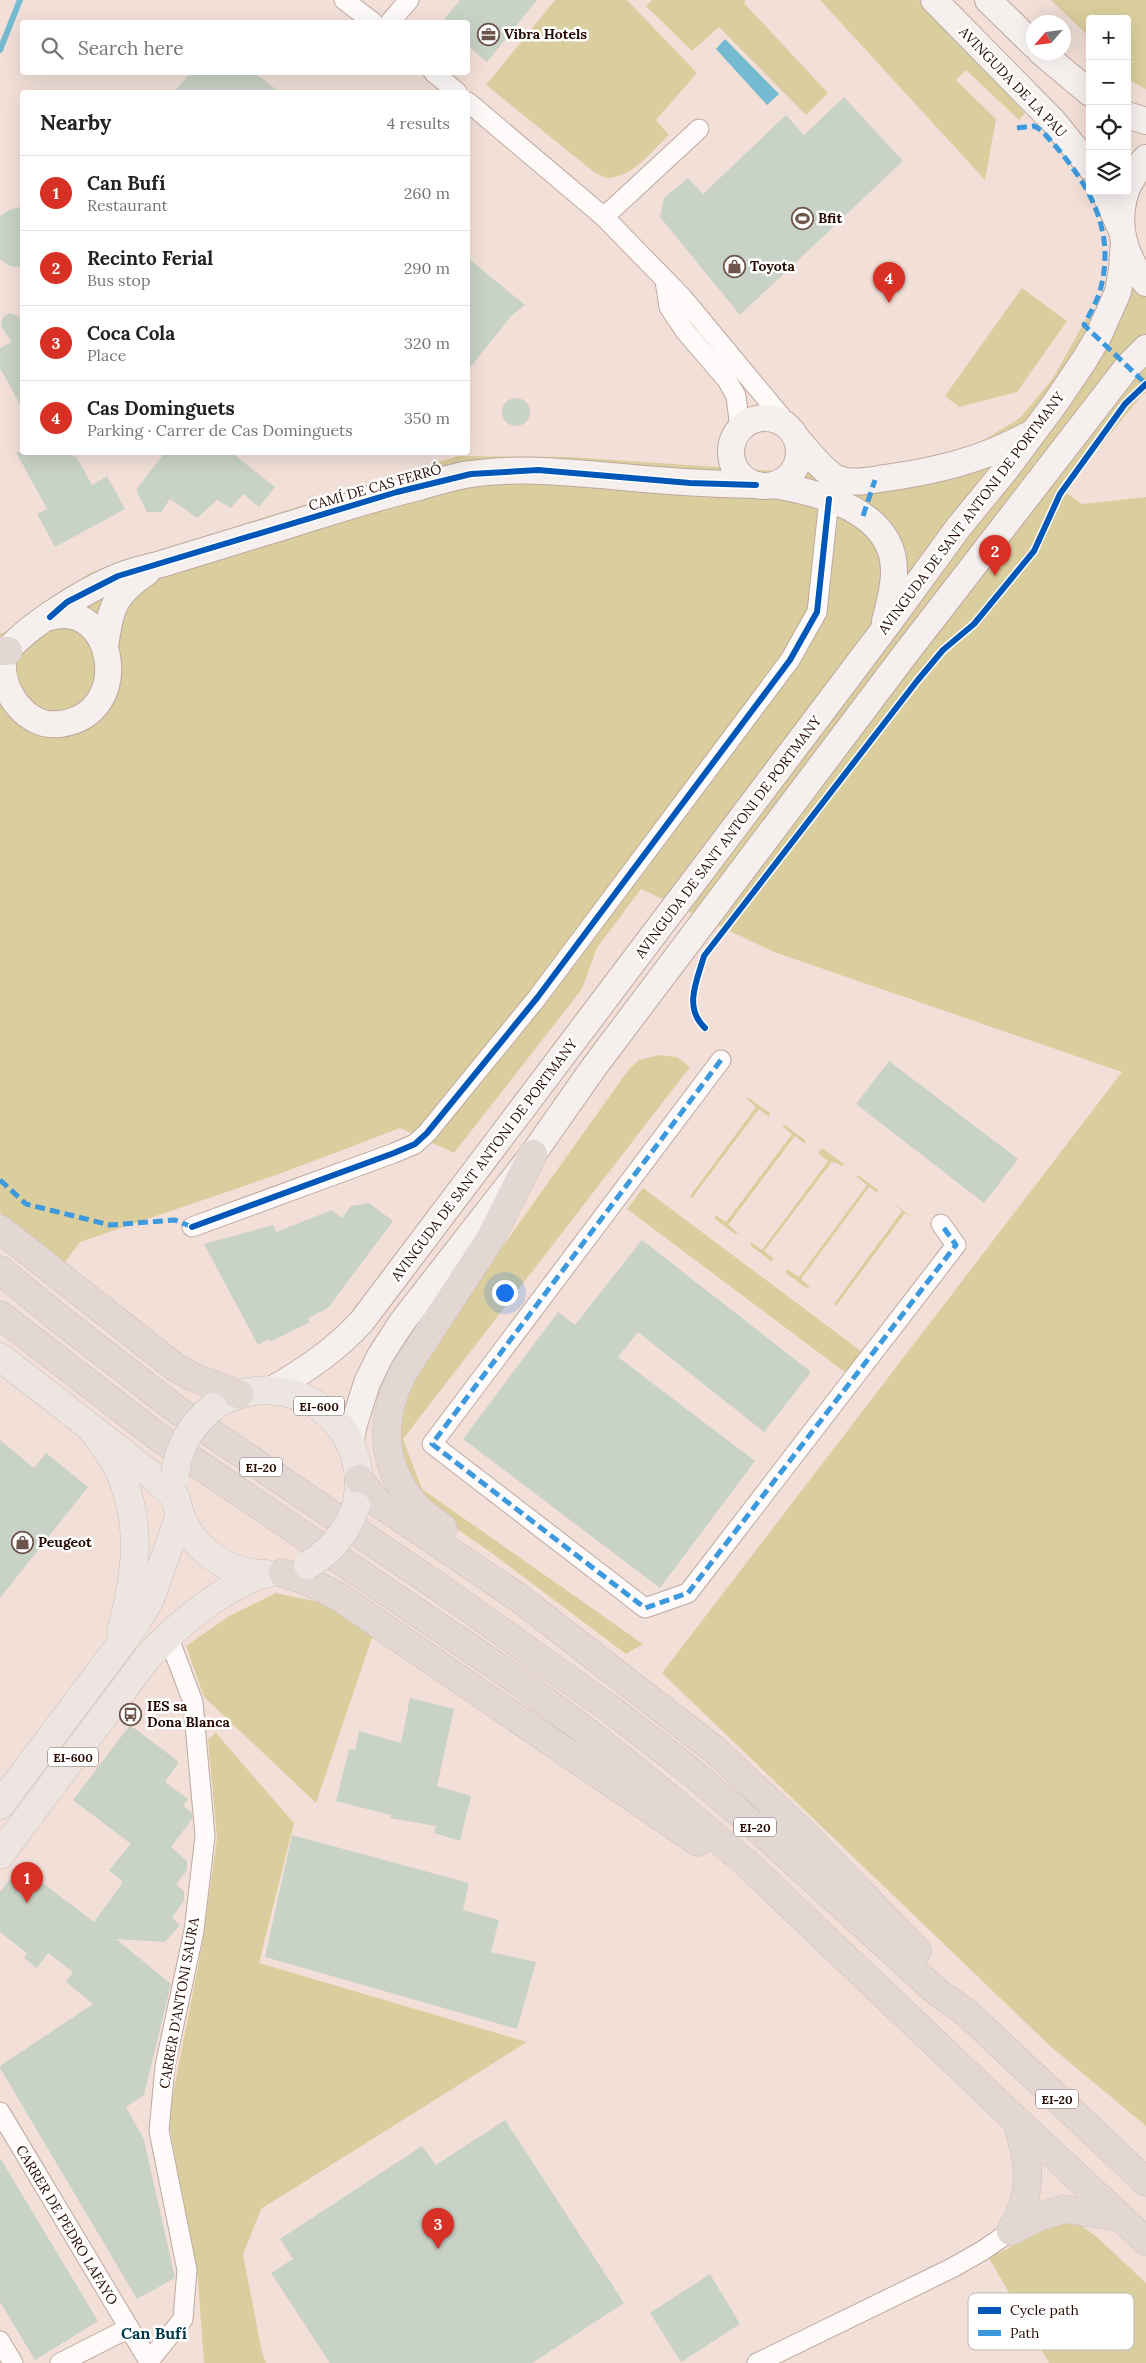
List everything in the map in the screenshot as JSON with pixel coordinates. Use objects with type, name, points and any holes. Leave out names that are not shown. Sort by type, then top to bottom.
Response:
[{"type":"highway","points":[[534,1154],[489,1241],[404,1371],[394,1390],[388,1412],[386,1438],[391,1464],[402,1488],[417,1507],[451,1534],[512,1575],[615,1654],[702,1730],[716,1751]]},
{"type":"highway","points":[[0,1229],[175,1367],[193,1377],[240,1394]]},
{"type":"highway","name":"EI-20","points":[[0,1270],[56,1317],[176,1409],[443,1590],[613,1711],[689,1770],[766,1836],[936,1991],[968,2014],[1146,2182]]},
{"type":"highway","name":"EI-20","points":[[0,1314],[158,1437],[514,1678],[594,1738],[745,1862],[1016,2121],[1146,2241]]},
{"type":"highway","points":[[357,1492],[377,1502],[519,1598],[716,1751],[806,1836],[946,1980],[968,2014]]},
{"type":"highway","points":[[284,1571],[339,1596],[694,1840],[745,1862]]},
{"type":"highway","points":[[1011,2231],[1022,2212],[1027,2195],[1028,2171],[1025,2148],[1016,2121]]},
{"type":"highway","points":[[1109,2148],[1127,2152],[1146,2152]]},
{"type":"highway","points":[[1011,2231],[1038,2217],[1064,2209],[1120,2217]]},
{"type":"main road","name":"AVINGUDA DE LA PAU","points":[[934,0],[1054,122],[1086,162]]},
{"type":"main road","points":[[988,0],[1026,37]]},
{"type":"main road","points":[[1051,60],[1086,90]]},
{"type":"main road","points":[[1131,116],[1146,121]]},
{"type":"main road","name":"AVINGUDA DE SANT ANTONI DE PORTMANY","points":[[1131,182],[1139,166],[1146,158]]},
{"type":"main road","points":[[1106,195],[1133,265],[1146,283]]},
{"type":"main road","name":"AVINGUDA DE SANT ANTONI DE PORTMANY","points":[[271,1390],[315,1363],[344,1340],[362,1321],[882,632],[958,528],[1056,402],[1098,337],[1118,292],[1122,269],[1123,238],[1121,215],[1126,195]]},
{"type":"main road","name":"EI-600","points":[[350,1445],[366,1384],[380,1356],[402,1322],[534,1154],[594,1067],[902,656],[1128,366],[1146,348]]},
{"type":"main road","points":[[690,483],[723,461],[735,440],[758,418],[769,417],[780,420],[836,478],[856,482],[920,474],[952,467],[1002,449],[1033,433]]},
{"type":"main road","points":[[735,440],[735,467],[740,475],[765,485],[782,482],[796,468],[799,459],[793,433]]},
{"type":"main road","name":"CAMÍ DE CAS FERRÓ","points":[[50,617],[67,602],[118,576],[397,492],[471,474],[538,470],[690,483],[765,485],[798,489],[847,506],[863,516],[888,544],[894,572],[890,603],[882,632]]},
{"type":"main road","name":"CAMÍ DE CAS FERRÓ","points":[[105,646],[114,604],[124,589],[158,565]]},
{"type":"main road","points":[[64,615],[82,621],[98,635],[105,646],[110,669],[108,680],[101,698],[85,715],[69,722],[52,724],[27,718],[9,710],[0,675],[3,656],[21,636],[50,617],[64,615]]},
{"type":"main road","points":[[0,1357],[154,1476],[177,1496],[195,1541],[206,1552],[232,1568],[284,1571]]},
{"type":"main road","name":"EI-600","points":[[0,1855],[147,1658],[168,1636],[209,1602],[242,1582],[284,1571],[319,1558],[338,1540],[352,1518],[357,1492],[355,1456],[335,1420],[324,1410],[299,1396],[271,1390],[240,1394],[213,1406],[197,1422],[184,1440],[179,1454],[177,1496],[150,1598],[116,1651],[2,1797]]},
{"type":"main road","points":[[91,1428],[120,1474],[134,1514],[136,1555],[116,1651]]},
{"type":"street","points":[[344,0],[370,20]]},
{"type":"street","points":[[392,20],[409,0]]},
{"type":"street","points":[[437,75],[455,90]]},
{"type":"street","points":[[470,104],[604,217],[689,305],[793,433]]},
{"type":"street","points":[[604,217],[699,128]]},
{"type":"street","points":[[665,281],[669,307],[685,331],[727,380],[736,396],[735,440]]},
{"type":"street","points":[[192,1227],[394,1153],[415,1144],[427,1133],[536,998],[790,660],[817,612],[830,499]]},
{"type":"street","points":[[721,1060],[432,1444],[645,1608],[688,1592],[956,1245],[940,1224]]},
{"type":"street","name":"CARRER D'ANTONI SAURA","points":[[150,2362],[184,2319],[187,2270],[159,2131],[165,2066],[194,1930],[204,1836],[193,1702],[168,1636]]},
{"type":"street","name":"CARRER DE PEDRO LAFAYO","points":[[0,2112],[150,2362]]},
{"type":"street","points":[[757,2363],[952,2268],[982,2251],[1011,2231]]},
{"type":"street","points":[[60,2363],[129,2328]]},
{"type":"street","points":[[0,2341],[14,2363]]},
{"type":"shaded area","points":[[555,0],[627,0],[697,73],[656,120],[669,135],[634,168],[617,177],[606,178],[594,172],[486,85]]},
{"type":"shaded area","points":[[652,0],[746,0],[744,3],[828,93],[806,115],[719,27],[692,51],[646,6]]},
{"type":"shaded area","points":[[820,0],[919,0],[1025,113],[1019,120],[966,70],[956,80],[996,119],[985,180]]},
{"type":"shaded area","points":[[1051,0],[1146,0],[1146,89],[1131,81],[1131,15],[1086,15],[1086,34],[1071,19],[1071,15],[1066,15]]},
{"type":"shaded area","points":[[1146,276],[1146,393],[1142,395],[1064,491],[1082,504],[1146,497],[1146,2126],[1051,2047],[662,1673],[1122,1072],[774,952],[641,889],[597,948],[582,989],[454,1153],[400,1128],[282,1173],[80,1242],[62,1266],[0,1213],[0,634],[18,626],[90,573],[458,456],[571,457],[791,472],[883,466],[934,457],[974,446],[1020,418],[1053,378],[1086,319]]},
{"type":"shaded area","points":[[1022,288],[1067,321],[1017,392],[959,407],[945,396]]},
{"type":"shaded area","points":[[659,1055],[677,1057],[690,1067],[403,1439],[422,1489],[643,1644],[626,1654],[489,1551],[426,1508],[410,1489],[395,1413],[403,1391],[468,1295],[629,1069],[639,1060]]},
{"type":"shaded area","points":[[749,1098],[770,1113],[769,1117],[759,1109],[692,1198],[690,1196],[756,1107],[747,1099]]},
{"type":"shaded area","points":[[785,1125],[805,1140],[805,1144],[795,1136],[728,1225],[738,1233],[735,1234],[715,1219],[715,1215],[726,1222],[792,1134],[782,1126]]},
{"type":"shaded area","points":[[822,1148],[844,1164],[843,1166],[834,1162],[831,1163],[764,1251],[774,1259],[771,1261],[751,1246],[751,1242],[762,1250],[828,1161],[818,1153]]},
{"type":"shaded area","points":[[858,1175],[878,1190],[878,1193],[869,1187],[801,1279],[810,1287],[806,1288],[786,1273],[787,1269],[799,1277],[867,1185],[856,1176]]},
{"type":"shaded area","points":[[643,1188],[862,1352],[846,1373],[627,1209]]},
{"type":"shaded area","points":[[891,1202],[917,1220],[905,1213],[836,1306],[834,1304],[902,1211]]},
{"type":"shaded area","points":[[276,1593],[333,1605],[374,1632],[316,1803],[204,1697],[186,1646],[229,1616]]},
{"type":"shaded area","points":[[216,1733],[294,1823],[259,1963],[527,2042],[261,2209],[243,2255],[262,2352],[266,2363],[204,2363],[198,2281],[168,2119],[202,1946],[217,1838],[208,1739]]},
{"type":"shaded area","points":[[1062,2220],[1081,2225],[1098,2238],[1146,2283],[1146,2363],[1049,2363],[1042,2350],[1134,2350],[1134,2293],[1009,2293],[989,2258]]},
{"type":"water","points":[[725,39],[779,94],[767,105],[716,49]]},
{"type":"building","name":"Vibra Hotels","points":[[460,0],[537,0],[487,62],[470,48],[470,20],[444,20]]},
{"type":"building","points":[[188,75],[258,75],[276,90],[176,90]]},
{"type":"building","name":"Bfit","points":[[844,97],[903,161],[740,315],[660,217],[664,198],[688,178],[703,194],[786,115],[804,135]]},
{"type":"building","points":[[20,207],[20,268],[10,266],[0,259],[0,216]]},
{"type":"building","points":[[470,260],[525,305],[512,315],[470,368]]},
{"type":"building","points":[[10,313],[20,319],[20,404],[0,368],[0,348],[12,342],[2,328],[1,321],[4,316]]},
{"type":"building","points":[[516,398],[526,402],[530,412],[526,422],[516,426],[506,422],[502,412],[506,402]]},
{"type":"building","points":[[16,452],[20,452],[20,455],[72,455],[77,458],[92,485],[107,476],[125,509],[55,547],[37,514],[47,509]]},
{"type":"building","points":[[163,455],[235,455],[275,487],[259,507],[243,494],[231,508],[217,500],[197,518],[170,499],[161,512],[147,512],[136,490]]},
{"type":"building","points":[[889,1061],[1018,1159],[984,1203],[856,1104]]},
{"type":"building","points":[[369,1203],[393,1221],[328,1308],[308,1318],[310,1322],[270,1342],[269,1339],[258,1345],[204,1244],[273,1225],[276,1232],[332,1210],[342,1218],[351,1206]]},
{"type":"building","points":[[642,1240],[811,1372],[764,1432],[638,1332],[618,1357],[755,1461],[660,1588],[463,1439],[558,1312],[575,1325]]},
{"type":"building","name":"Peugeot","points":[[0,1440],[34,1468],[46,1453],[88,1487],[0,1598]]},
{"type":"building","points":[[410,1698],[454,1709],[437,1786],[471,1796],[460,1841],[434,1833],[436,1826],[390,1818],[391,1815],[336,1801],[349,1749],[355,1750],[359,1731],[401,1743]]},
{"type":"building","points":[[130,1725],[179,1762],[165,1782],[188,1799],[183,1806],[192,1813],[192,1819],[171,1847],[187,1861],[187,1870],[176,1885],[184,1891],[184,1900],[172,1918],[180,1925],[165,1942],[116,1939],[171,1984],[144,2095],[126,2107],[144,2140],[175,2278],[137,2299],[0,2068],[0,2066],[93,2004],[66,1982],[73,1972],[48,1953],[37,1968],[24,1958],[27,1953],[0,1932],[0,1892],[20,1866],[94,1922],[123,1882],[109,1870],[131,1844],[73,1800]]},
{"type":"building","points":[[292,1835],[469,1883],[463,1910],[499,1920],[491,1952],[536,1962],[517,2029],[265,1957]]},
{"type":"building","points":[[505,2120],[624,2303],[532,2363],[330,2363],[271,2273],[293,2259],[280,2239],[422,2146],[436,2165]]},
{"type":"building","points":[[0,2158],[98,2321],[35,2360],[0,2302]]},
{"type":"building","points":[[710,2274],[740,2324],[681,2362],[650,2313]]},
{"type":"waterway","points":[[0,50],[20,0]]},
{"type":"marked path","points":[[1017,128],[1034,126],[1041,130],[1070,164],[1092,201],[1100,221],[1104,242],[1105,264],[1100,292],[1084,325],[1146,384]]},
{"type":"marked path","points":[[863,516],[875,480]]},
{"type":"marked path","points":[[721,1060],[432,1444],[645,1608],[688,1593],[956,1245],[941,1224]]},
{"type":"marked path","points":[[0,1180],[26,1204],[110,1225],[175,1220],[192,1227]]},
{"type":"cycle path","points":[[705,1028],[698,1020],[693,1003],[695,984],[704,956],[917,681],[943,650],[974,624],[1034,551],[1060,494],[1125,404],[1146,384]]},
{"type":"cycle path","points":[[50,617],[67,602],[118,576],[397,492],[471,474],[538,470],[690,483],[756,485]]},
{"type":"cycle path","points":[[192,1227],[394,1153],[415,1144],[427,1133],[537,998],[790,660],[817,612],[829,499]]},
{"type":"place","name":"Vibra Hotels","points":[[488,34]]},
{"type":"place","name":"Bfit","points":[[802,218]]},
{"type":"place","name":"Toyota","points":[[734,266]]},
{"type":"place","name":"Cas Dominguets","points":[[889,303]]},
{"type":"place","name":"Recinto Ferial","points":[[995,576]]},
{"type":"place","name":"Peugeot","points":[[22,1542]]},
{"type":"place","name":"IES sa Dona Blanca","points":[[131,1714]]},
{"type":"place","name":"Can Bufí","points":[[27,1903]]},
{"type":"place","name":"Coca Cola","points":[[438,2249]]},
{"type":"district","name":"Can Bufí","points":[[154,2333]]}]
